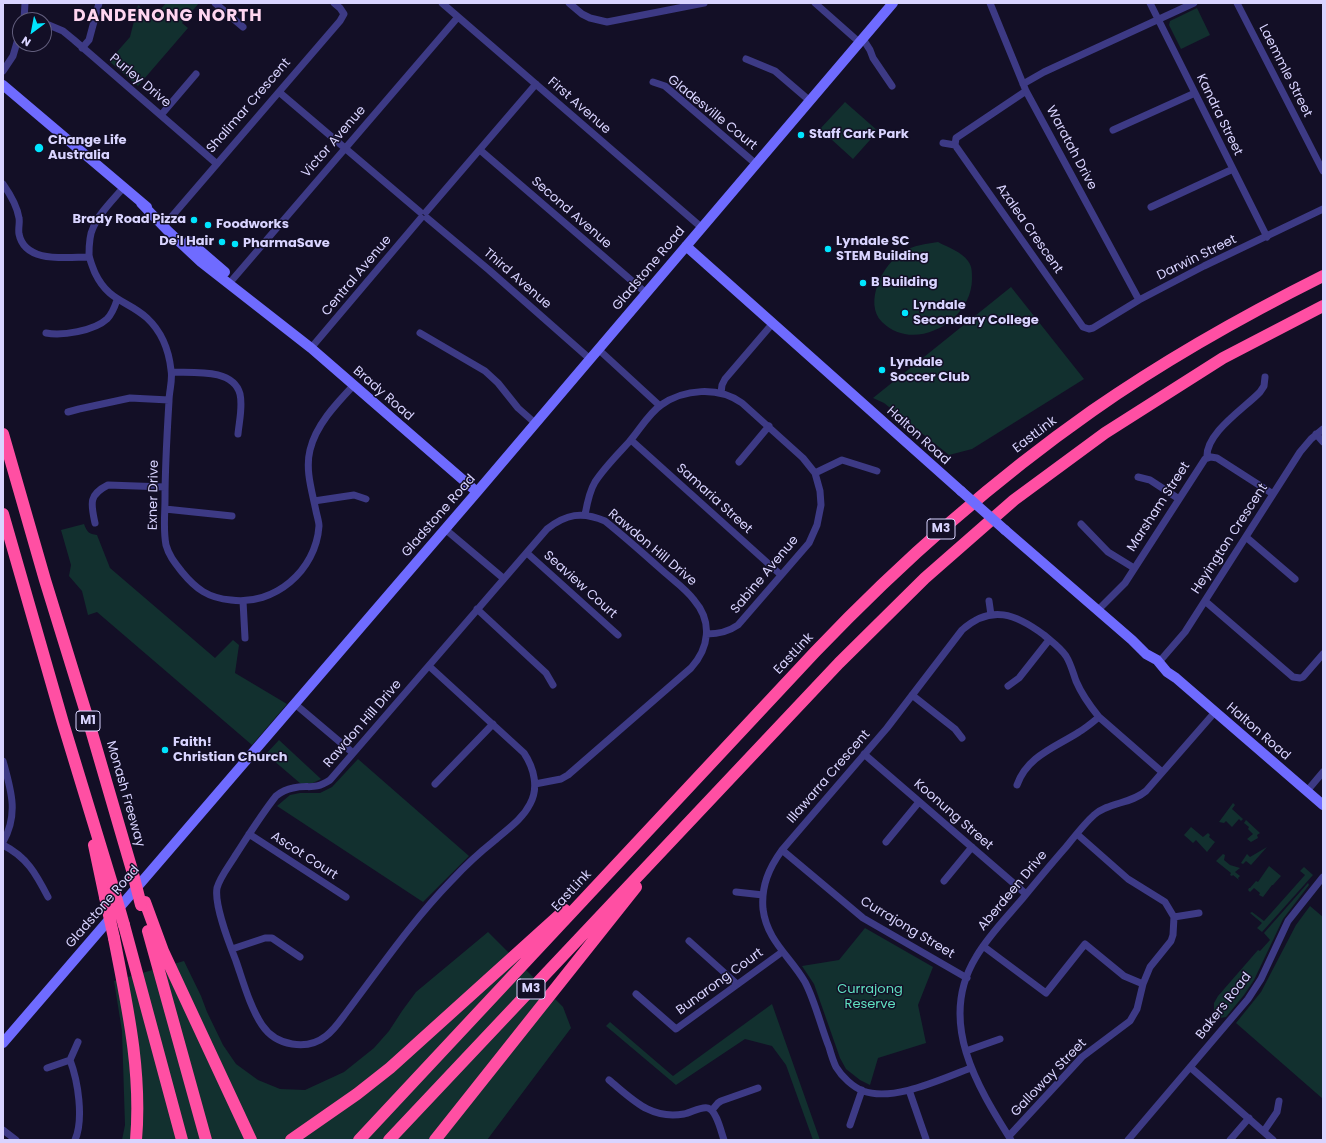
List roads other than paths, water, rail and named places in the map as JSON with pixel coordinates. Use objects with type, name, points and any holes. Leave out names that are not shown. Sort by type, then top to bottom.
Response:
[{"type":"highway","name":"EastLink","points":[[358,1140],[858,607],[933,536],[979,497],[1055,438],[1145,376],[1219,331],[1323,276]]},
{"type":"highway","name":"M3","points":[[389,1140],[881,620],[924,578],[1014,500],[1105,433],[1223,358],[1323,306]]},
{"type":"highway","name":"Monash Freeway","points":[[3,434],[45,580],[90,724],[143,903]]},
{"type":"highway","name":"M1","points":[[3,514],[124,925],[182,1140]]},
{"type":"highway","points":[[83,787],[132,1032],[138,1099],[136,1140]]},
{"type":"highway","points":[[435,1140],[674,839]]},
{"type":"highway","points":[[291,1140],[357,1094],[390,1068],[622,858]]},
{"type":"highway","points":[[143,903],[163,951],[251,1140]]},
{"type":"highway","points":[[143,903],[206,1140]]},
{"type":"highway","points":[[223,1080],[258,1140]]},
{"type":"main road","name":"Gladstone Road","points":[[3,1043],[477,492],[893,3]]},
{"type":"main road","name":"Brady Road","points":[[3,85],[165,224],[186,243],[201,262],[231,281],[311,348],[477,492]]},
{"type":"main road","name":"Halton Road","points":[[686,246],[1005,530],[1136,643],[1146,654],[1161,661],[1167,672],[1176,678],[1323,805]]},
{"type":"street","points":[[82,48],[89,40],[99,3]]},
{"type":"street","points":[[215,3],[243,27]]},
{"type":"street","name":"Shalimar Crescent","points":[[165,224],[280,92],[342,18],[344,14],[343,11],[334,3]]},
{"type":"street","name":"First Avenue","points":[[442,3],[702,227]]},
{"type":"street","points":[[570,3],[582,14],[596,20],[607,22],[664,7],[704,3]]},
{"type":"street","points":[[814,3],[861,41],[892,86]]},
{"type":"street","name":"Waratah Drive","points":[[990,3],[1023,85],[1139,300]]},
{"type":"street","name":"Kandra Street","points":[[1150,3],[1267,237]]},
{"type":"street","points":[[943,143],[955,145],[956,138],[1023,85],[1044,72],[1194,3]]},
{"type":"street","name":"Laemmle Street","points":[[1238,3],[1320,160],[1323,171]]},
{"type":"street","name":"Victor Avenue","points":[[231,281],[458,17]]},
{"type":"street","name":"Purley Drive","points":[[52,26],[63,31],[217,164]]},
{"type":"street","points":[[3,71],[14,52]]},
{"type":"street","points":[[746,59],[775,71],[810,101]]},
{"type":"street","points":[[161,115],[196,74]]},
{"type":"street","name":"Gladesville Court","points":[[653,82],[665,86],[756,164]]},
{"type":"street","name":"Central Avenue","points":[[311,348],[536,84]]},
{"type":"street","name":"Third Avenue","points":[[280,92],[489,270],[590,359]]},
{"type":"street","points":[[1113,130],[1195,93]]},
{"type":"street","name":"Azalea Crescent","points":[[955,145],[1083,327]]},
{"type":"street","name":"Second Avenue","points":[[480,150],[646,293]]},
{"type":"street","points":[[1151,207],[1233,169]]},
{"type":"street","points":[[3,184],[12,197],[19,218],[19,234],[24,246],[33,253],[45,257],[89,257]]},
{"type":"street","name":"Exner Drive","points":[[123,188],[93,228],[90,237],[89,257],[103,287],[117,300],[139,312],[149,320],[163,339],[168,352],[172,372],[169,400],[165,487],[164,525],[166,546],[172,559],[194,586],[218,598],[244,601],[267,597],[290,583],[305,567],[314,550],[319,526],[308,466],[312,441],[321,423],[353,386]]},
{"type":"street","name":"Darwin Street","points":[[1083,327],[1089,329],[1093,328],[1139,300],[1204,266],[1323,209]]},
{"type":"street","points":[[46,333],[60,334],[97,325],[107,318],[117,300]]},
{"type":"street","points":[[721,393],[722,385],[725,379],[773,323]]},
{"type":"street","points":[[420,333],[485,371],[498,382],[518,408],[535,423]]},
{"type":"street","points":[[598,350],[660,406]]},
{"type":"street","points":[[172,372],[216,374],[224,376],[232,383],[238,389],[241,402],[238,434]]},
{"type":"street","points":[[1207,458],[1209,445],[1215,435],[1260,392],[1264,386],[1266,377]]},
{"type":"street","name":"Sabine Avenue","points":[[585,515],[588,498],[595,483],[660,406],[679,396],[698,391],[721,393],[738,400],[769,426],[803,458],[815,473],[820,491],[821,505],[817,525],[809,543],[738,625],[719,634],[707,634]]},
{"type":"street","points":[[68,412],[130,398],[169,400]]},
{"type":"street","points":[[738,462],[769,426]]},
{"type":"street","name":"Heyington Crescent","points":[[1161,661],[1182,637],[1300,452],[1316,434],[1323,429]]},
{"type":"street","points":[[1316,434],[1323,442]]},
{"type":"street","name":"Samaria Street","points":[[631,440],[781,575]]},
{"type":"street","name":"Marsham Street","points":[[1098,610],[1125,583],[1203,461],[1207,458],[1218,458],[1273,494]]},
{"type":"street","points":[[815,473],[842,460],[877,471]]},
{"type":"street","points":[[1138,478],[1150,480],[1179,499]]},
{"type":"street","points":[[95,523],[91,504],[94,497],[108,485],[165,487]]},
{"type":"street","points":[[314,501],[354,495],[366,499]]},
{"type":"street","points":[[165,509],[232,516]]},
{"type":"street","name":"Rawdon Hill Drive","points":[[585,515],[597,517],[605,521],[694,599],[704,617],[707,634],[702,654],[691,668],[568,775],[561,779],[535,784],[534,793],[530,804],[520,818],[471,860],[424,910],[333,1030],[318,1041],[306,1044],[293,1044],[283,1042],[275,1038],[262,1026],[257,1017],[232,949],[216,898],[217,888],[220,881],[249,834],[276,796],[283,791],[294,787],[312,787],[326,783],[330,780],[503,578],[527,553],[547,529],[557,521],[570,516],[585,515]]},
{"type":"street","points":[[1081,524],[1108,552],[1134,568]]},
{"type":"street","points":[[445,529],[503,578]]},
{"type":"street","points":[[1246,537],[1294,579]]},
{"type":"street","name":"Seaview Court","points":[[527,553],[618,635]]},
{"type":"street","points":[[244,601],[245,638]]},
{"type":"street","points":[[989,601],[992,615]]},
{"type":"street","points":[[1205,601],[1293,677],[1303,677],[1323,654]]},
{"type":"street","points":[[477,609],[546,673],[553,685]]},
{"type":"street","name":"Illawarra Crescent","points":[[971,1068],[909,1090],[888,1095],[879,1095],[862,1090],[849,1082],[837,1068],[806,986],[771,936],[764,910],[763,895],[769,868],[782,850],[887,728],[962,630],[976,620],[992,615],[1006,615],[1021,619],[1060,648],[1067,657],[1083,695],[1099,717],[1162,772]]},
{"type":"street","points":[[1008,686],[1019,678],[1049,640]]},
{"type":"street","points":[[429,666],[524,753],[532,768],[535,784]]},
{"type":"street","points":[[912,695],[956,729],[962,738]]},
{"type":"street","points":[[295,704],[353,753]]},
{"type":"street","name":"Aberdeen Drive","points":[[1010,1138],[995,1115],[971,1068],[961,1031],[961,996],[975,958],[983,946],[1089,820],[1098,812],[1140,796],[1215,712]]},
{"type":"street","points":[[1017,785],[1022,773],[1032,762],[1042,754],[1081,731],[1099,717]]},
{"type":"street","points":[[435,784],[493,724]]},
{"type":"street","name":"Koonung Street","points":[[864,754],[1026,894]]},
{"type":"street","points":[[3,761],[13,803],[9,828],[3,843],[28,862],[38,877],[48,897]]},
{"type":"street","points":[[1307,791],[1323,772]]},
{"type":"street","points":[[886,842],[919,802]]},
{"type":"street","name":"Ascot Court","points":[[249,834],[346,897]]},
{"type":"street","points":[[1077,834],[1128,879],[1165,902],[1174,917],[1199,912]]},
{"type":"street","points":[[944,881],[972,848]]},
{"type":"street","name":"Currajong Street","points":[[782,850],[863,918],[967,978]]},
{"type":"street","name":"Bakers Road","points":[[1128,1140],[1248,999],[1261,979],[1288,921],[1323,877]]},
{"type":"street","points":[[736,892],[763,895]]},
{"type":"street","name":"Galloway Street","points":[[1010,1138],[1082,1057],[1130,1021],[1139,1004],[1143,984],[1150,967],[1171,941],[1174,917]]},
{"type":"street","points":[[232,949],[265,938],[272,938],[300,957]]},
{"type":"street","points":[[689,941],[737,984]]},
{"type":"street","points":[[983,946],[1046,993],[1085,944],[1118,972],[1143,984]]},
{"type":"street","name":"Bunarong Court","points":[[636,994],[676,1029],[782,952]]},
{"type":"street","points":[[966,1051],[1000,1039]]},
{"type":"street","points":[[75,1140],[79,1129],[80,1112],[74,1070],[70,1060],[78,1042]]},
{"type":"street","points":[[47,1068],[70,1060]]},
{"type":"street","points":[[1190,1067],[1273,1140]]},
{"type":"street","points":[[609,1080],[638,1104],[655,1112],[678,1115],[704,1107],[712,1110],[724,1140]]},
{"type":"street","points":[[712,1110],[718,1103],[758,1088]]},
{"type":"street","points":[[850,1125],[862,1090]]},
{"type":"street","points":[[909,1090],[926,1139]]},
{"type":"street","points":[[1264,1131],[1278,1109],[1279,1101]]},
{"type":"street","points":[[1230,1140],[1249,1118]]},
{"type":"street","points":[[3,1130],[16,1140]]},
{"type":"place","name":"Staff Cark Park","points":[[801,135]]},
{"type":"place","name":"Change Life Australia","points":[[39,148]]},
{"type":"place","name":"Brady Road Pizza","points":[[194,220]]},
{"type":"place","name":"Foodworks","points":[[208,225]]},
{"type":"place","name":"De'l Hair","points":[[222,242]]},
{"type":"place","name":"PharmaSave","points":[[235,244]]},
{"type":"place","name":"Lyndale SC STEM Building","points":[[828,249]]},
{"type":"place","name":"B Building","points":[[863,283]]},
{"type":"place","name":"Lyndale Secondary College","points":[[905,313]]},
{"type":"place","name":"Lyndale Soccer Club","points":[[882,370]]},
{"type":"place","name":"Faith! Christian Church","points":[[165,750]]},
{"type":"district","name":"DANDENONG NORTH","points":[[168,17]]},
{"type":"park label","name":"Currajong Reserve","points":[[870,998]]}]
